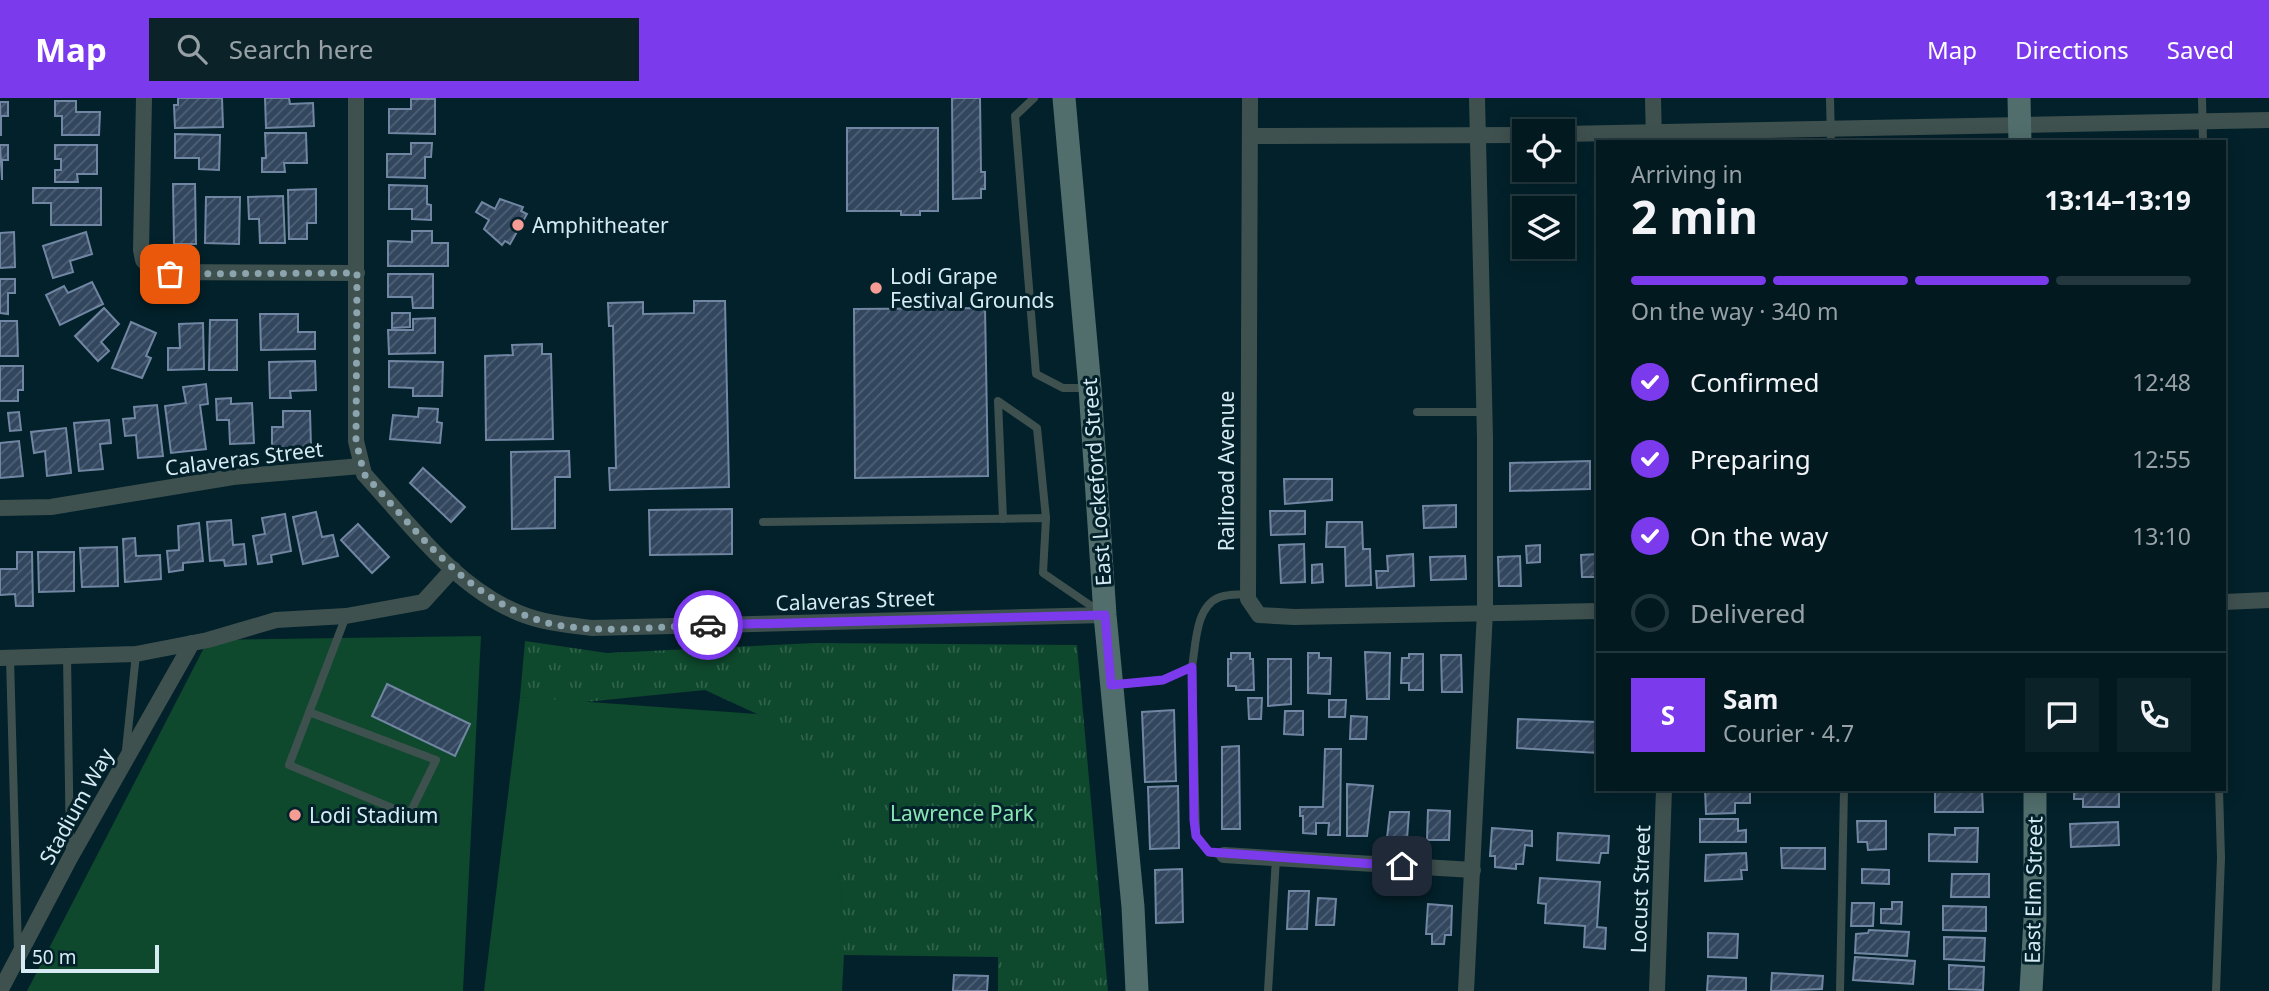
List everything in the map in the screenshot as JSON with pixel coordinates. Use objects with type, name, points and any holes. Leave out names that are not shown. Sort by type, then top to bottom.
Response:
[{"type":"street","points":[[144,98],[141,250],[143,260],[154,272],[357,273]]},
{"type":"street","points":[[356,98],[356,441],[361,466]]},
{"type":"street","name":"East Lockeford Street","points":[[1064,98],[1090,388],[1105,615],[1133,907],[1137,991]]},
{"type":"street","name":"Railroad Avenue","points":[[1248,594],[1250,98]]},
{"type":"street","points":[[1466,991],[1485,611],[1485,412],[1477,98]]},
{"type":"street","points":[[1653,98],[1654,138]]},
{"type":"street","points":[[2019,98],[2020,133]]},
{"type":"street","points":[[1575,135],[1654,138],[2020,133],[2269,120]]},
{"type":"street","points":[[1250,136],[1512,135]]},
{"type":"street","name":"Calaveras Street","points":[[0,508],[51,507],[233,477],[361,466],[364,474],[453,569],[490,598],[518,613],[550,623],[593,628],[1105,615]]},
{"type":"street","points":[[5,658],[136,654],[191,643],[276,620],[346,616],[423,602],[453,569]]},
{"type":"street","points":[[1248,594],[1259,615],[1596,611]]},
{"type":"street","points":[[2226,602],[2269,600]]},
{"type":"street","name":"Stadium Way","points":[[0,991],[70,858],[191,643]]},
{"type":"street","name":"Locust Street","points":[[1657,991],[1664,791]]},
{"type":"street","name":"East Elm Street","points":[[2031,991],[2035,920],[2035,791]]},
{"type":"street","points":[[1224,855],[1474,870]]},
{"type":"lane","points":[[1034,98],[1015,116],[1036,374],[1063,388],[1090,388]]},
{"type":"lane","points":[[1830,98],[1831,135]]},
{"type":"lane","points":[[2202,98],[2203,140]]},
{"type":"lane","points":[[1003,519],[998,401],[1037,428],[1046,518],[1044,573],[1105,615]]},
{"type":"lane","points":[[1417,412],[1485,412]]},
{"type":"lane","points":[[763,522],[1046,518]]},
{"type":"lane","points":[[1224,855],[1209,852],[1196,836],[1192,667],[1200,618],[1208,605],[1220,597],[1248,594]]},
{"type":"lane","points":[[309,712],[436,760],[409,815],[289,765],[309,712],[346,616]]},
{"type":"lane","points":[[125,760],[136,654]]},
{"type":"lane","points":[[67,656],[70,858]]},
{"type":"lane","points":[[5,658],[18,957]]},
{"type":"lane","points":[[1111,685],[1163,680],[1192,667]]},
{"type":"lane","points":[[1840,991],[1844,791]]},
{"type":"lane","points":[[2216,991],[2221,858],[2219,791]]},
{"type":"lane","points":[[1268,991],[1276,858]]},
{"type":"green space","name":"Lodi Stadium","points":[[481,636],[463,991],[27,991],[208,640]]},
{"type":"green space","name":"Lawrence Park","points":[[525,641],[607,653],[815,643],[1077,645],[1108,991],[998,991],[998,957],[844,955],[838,923],[830,774],[757,714],[705,690],[565,704],[520,697]]},
{"type":"green space","points":[[520,697],[757,714],[833,767],[844,955],[842,991],[484,991]]},
{"type":"building","points":[[178,98],[222,98],[223,127],[175,128],[174,105],[178,105]]},
{"type":"building","points":[[265,98],[289,98],[290,104],[313,103],[314,126],[266,128]]},
{"type":"building","points":[[952,98],[980,98],[981,172],[985,172],[985,189],[981,189],[981,198],[953,199]]},
{"type":"building","points":[[411,99],[435,99],[435,134],[389,133],[389,109],[411,109]]},
{"type":"building","points":[[55,101],[76,101],[76,112],[100,112],[99,135],[62,135],[62,116],[55,116]]},
{"type":"building","points":[[0,102],[8,102],[8,116],[1,116],[1,136]]},
{"type":"building","points":[[847,128],[938,128],[938,211],[901,215],[901,211],[847,211]]},
{"type":"building","points":[[265,133],[306,133],[307,163],[284,163],[285,172],[262,172],[262,158],[266,158]]},
{"type":"building","points":[[175,134],[220,135],[219,170],[199,169],[199,158],[175,158]]},
{"type":"building","points":[[411,143],[432,143],[431,157],[425,157],[425,178],[387,177],[387,154],[411,154]]},
{"type":"building","points":[[0,145],[8,145],[8,160],[2,160],[2,180]]},
{"type":"building","points":[[55,145],[97,145],[97,174],[77,174],[78,182],[55,182],[55,170],[61,170],[61,159],[55,159]]},
{"type":"building","points":[[173,184],[195,184],[196,244],[174,244]]},
{"type":"building","points":[[389,185],[427,186],[427,204],[431,205],[431,220],[412,219],[412,209],[389,209]]},
{"type":"building","points":[[33,188],[101,188],[101,225],[51,225],[51,203],[33,203]]},
{"type":"building","points":[[316,189],[316,223],[307,223],[307,239],[289,239],[288,190]]},
{"type":"building","points":[[283,196],[285,243],[260,243],[259,219],[249,219],[248,197]]},
{"type":"building","points":[[206,197],[240,197],[239,244],[205,243]]},
{"type":"building","points":[[500,199],[523,207],[521,211],[527,214],[510,244],[505,241],[502,245],[484,229],[489,220],[476,212],[482,202],[495,209]]},
{"type":"building","points":[[412,231],[432,231],[432,243],[448,243],[448,266],[388,266],[388,241],[412,242]]},
{"type":"building","points":[[14,232],[15,267],[0,268],[0,233]]},
{"type":"building","points":[[86,232],[92,254],[70,261],[73,272],[53,278],[43,246]]},
{"type":"building","points":[[388,274],[433,274],[433,308],[413,308],[412,297],[388,297]]},
{"type":"building","points":[[0,279],[15,279],[15,293],[8,293],[8,314],[0,313]]},
{"type":"building","points":[[92,282],[103,304],[60,325],[46,295],[64,286],[68,293]]},
{"type":"building","points":[[694,301],[725,301],[729,487],[610,490],[609,468],[616,468],[613,326],[609,326],[608,303],[643,302],[643,314],[694,313]]},
{"type":"building","points":[[104,308],[119,324],[101,342],[109,351],[98,361],[75,336]]},
{"type":"building","points":[[985,308],[988,476],[855,478],[854,309]]},
{"type":"building","points":[[392,313],[410,313],[410,327],[392,328]]},
{"type":"building","points":[[260,314],[298,314],[298,332],[315,332],[315,349],[261,350]]},
{"type":"building","points":[[435,318],[435,353],[389,354],[388,330],[413,330],[413,319]]},
{"type":"building","points":[[210,320],[237,320],[237,370],[209,370]]},
{"type":"building","points":[[0,321],[17,321],[18,356],[0,356]]},
{"type":"building","points":[[131,322],[156,333],[146,356],[151,358],[142,378],[112,368]]},
{"type":"building","points":[[203,323],[204,369],[168,370],[168,348],[180,348],[179,324]]},
{"type":"building","points":[[542,344],[542,354],[551,354],[553,439],[486,440],[485,356],[513,355],[512,345]]},
{"type":"building","points":[[315,361],[316,390],[290,391],[291,398],[270,398],[269,362]]},
{"type":"building","points":[[389,361],[443,362],[442,396],[413,396],[413,388],[389,387]]},
{"type":"building","points":[[0,366],[23,366],[23,390],[18,390],[18,401],[0,401]]},
{"type":"building","points":[[206,384],[208,404],[200,405],[206,449],[171,453],[165,406],[186,403],[183,387]]},
{"type":"building","points":[[231,398],[231,404],[252,403],[254,443],[230,444],[229,420],[217,420],[216,399]]},
{"type":"building","points":[[157,405],[163,456],[138,458],[136,435],[125,436],[123,419],[135,418],[134,407]]},
{"type":"building","points":[[419,408],[438,409],[437,422],[442,423],[440,443],[390,439],[393,415],[418,417]]},
{"type":"building","points":[[283,411],[310,411],[311,447],[272,448],[272,427],[283,427]]},
{"type":"building","points":[[19,412],[21,430],[10,431],[8,413]]},
{"type":"building","points":[[109,420],[111,443],[100,444],[103,469],[79,471],[74,423]]},
{"type":"building","points":[[66,428],[71,473],[47,476],[45,451],[34,453],[31,432]]},
{"type":"building","points":[[19,441],[23,476],[0,478],[0,443]]},
{"type":"building","points":[[569,451],[570,477],[555,477],[555,528],[512,529],[511,452]]},
{"type":"building","points":[[1590,461],[1590,489],[1510,491],[1510,463]]},
{"type":"building","points":[[423,468],[465,507],[451,522],[410,483]]},
{"type":"building","points":[[1284,479],[1332,479],[1332,500],[1285,504]]},
{"type":"building","points":[[1456,505],[1456,527],[1424,528],[1423,506]]},
{"type":"building","points":[[732,509],[732,554],[650,555],[649,510]]},
{"type":"building","points":[[1270,511],[1305,511],[1305,534],[1271,535]]},
{"type":"building","points":[[316,512],[322,537],[333,535],[338,556],[303,564],[293,517]]},
{"type":"building","points":[[285,514],[291,551],[271,555],[272,562],[258,564],[253,536],[265,534],[262,518]]},
{"type":"building","points":[[231,520],[233,545],[244,544],[246,564],[225,566],[224,560],[210,561],[207,522]]},
{"type":"building","points":[[1327,522],[1362,522],[1363,549],[1370,549],[1371,585],[1346,586],[1345,547],[1326,547]]},
{"type":"building","points":[[199,523],[203,561],[183,563],[183,570],[169,572],[167,551],[179,550],[178,526]]},
{"type":"building","points":[[358,524],[389,557],[372,573],[341,540]]},
{"type":"building","points":[[135,538],[136,556],[160,555],[161,579],[125,582],[123,539]]},
{"type":"building","points":[[1304,544],[1305,582],[1281,583],[1279,545]]},
{"type":"building","points":[[1540,545],[1540,562],[1527,563],[1526,546]]},
{"type":"building","points":[[117,547],[118,586],[82,587],[80,548]]},
{"type":"building","points":[[17,552],[32,552],[33,606],[16,606],[15,594],[0,595],[0,569],[17,569]]},
{"type":"building","points":[[38,552],[74,552],[74,591],[39,592]]},
{"type":"building","points":[[1413,554],[1414,586],[1377,588],[1376,571],[1388,571],[1387,556]]},
{"type":"building","points":[[1596,554],[1596,577],[1582,577],[1581,555]]},
{"type":"building","points":[[1465,556],[1466,579],[1431,580],[1430,557]]},
{"type":"building","points":[[1520,556],[1521,586],[1499,586],[1498,557]]},
{"type":"building","points":[[1322,564],[1323,582],[1312,583],[1312,565]]},
{"type":"building","points":[[1365,652],[1390,653],[1389,699],[1367,699]]},
{"type":"building","points":[[1231,653],[1250,653],[1250,659],[1253,659],[1254,690],[1236,690],[1236,686],[1228,686],[1228,659],[1231,659]]},
{"type":"building","points":[[1308,653],[1319,653],[1319,658],[1331,658],[1330,694],[1308,693]]},
{"type":"building","points":[[1409,654],[1423,654],[1423,690],[1409,690],[1409,683],[1401,683],[1402,658],[1409,658]]},
{"type":"building","points":[[1441,655],[1461,655],[1462,692],[1442,692]]},
{"type":"building","points":[[1268,659],[1291,659],[1291,704],[1268,706]]},
{"type":"building","points":[[387,684],[470,724],[455,756],[372,716]]},
{"type":"building","points":[[1248,698],[1262,698],[1261,719],[1249,719]]},
{"type":"building","points":[[1329,700],[1346,700],[1345,717],[1329,717]]},
{"type":"building","points":[[1174,710],[1176,781],[1145,782],[1142,712]]},
{"type":"building","points":[[1285,711],[1303,711],[1303,735],[1284,734]]},
{"type":"building","points":[[1351,716],[1367,717],[1366,739],[1350,739]]},
{"type":"building","points":[[1518,719],[1596,722],[1596,753],[1517,748]]},
{"type":"building","points":[[1239,746],[1240,829],[1222,829],[1222,747]]},
{"type":"building","points":[[1325,749],[1341,749],[1340,835],[1328,835],[1329,823],[1316,823],[1316,834],[1303,833],[1303,816],[1300,816],[1300,807],[1323,807]]},
{"type":"building","points":[[1347,784],[1373,786],[1367,836],[1347,836]]},
{"type":"building","points":[[1178,786],[1179,848],[1150,849],[1148,787]]},
{"type":"building","points":[[1705,791],[1750,791],[1750,803],[1735,803],[1735,813],[1706,814]]},
{"type":"building","points":[[1935,791],[1982,791],[1983,812],[1935,812]]},
{"type":"building","points":[[2074,791],[2119,791],[2119,807],[2083,807],[2083,799],[2074,799]]},
{"type":"building","points":[[1428,810],[1450,811],[1449,840],[1427,840]]},
{"type":"building","points":[[1390,812],[1409,812],[1407,839],[1387,838]]},
{"type":"building","points":[[1700,819],[1738,819],[1738,831],[1746,830],[1746,842],[1700,842]]},
{"type":"building","points":[[1857,821],[1886,821],[1886,849],[1868,850],[1867,842],[1858,842]]},
{"type":"building","points":[[2118,822],[2119,845],[2071,847],[2070,824]]},
{"type":"building","points":[[1492,828],[1532,831],[1532,846],[1525,845],[1523,864],[1516,864],[1516,869],[1495,867],[1495,856],[1490,856]]},
{"type":"building","points":[[1955,828],[1978,828],[1977,862],[1929,861],[1929,834],[1955,835]]},
{"type":"building","points":[[1558,833],[1609,836],[1608,853],[1601,853],[1599,863],[1557,860]]},
{"type":"building","points":[[1781,848],[1825,848],[1825,869],[1782,868]]},
{"type":"building","points":[[1746,853],[1747,870],[1741,870],[1742,879],[1705,881],[1706,855]]},
{"type":"building","points":[[1182,869],[1183,922],[1156,923],[1155,870]]},
{"type":"building","points":[[1862,869],[1889,870],[1889,884],[1862,883]]},
{"type":"building","points":[[1952,874],[1989,874],[1989,897],[1951,897]]},
{"type":"building","points":[[1540,878],[1600,882],[1597,927],[1606,928],[1605,949],[1584,947],[1585,926],[1545,923],[1546,904],[1538,903]]},
{"type":"building","points":[[1289,891],[1309,891],[1307,929],[1287,929]]},
{"type":"building","points":[[1318,898],[1336,899],[1334,925],[1316,925]]},
{"type":"building","points":[[1892,902],[1902,902],[1901,924],[1881,923],[1881,909],[1892,909]]},
{"type":"building","points":[[1852,903],[1874,903],[1873,926],[1851,926]]},
{"type":"building","points":[[1428,904],[1452,906],[1451,935],[1445,935],[1444,944],[1432,944],[1432,934],[1426,934]]},
{"type":"building","points":[[1943,906],[1986,907],[1986,931],[1943,930]]},
{"type":"building","points":[[1869,930],[1909,932],[1907,956],[1855,953],[1856,934],[1868,933]]},
{"type":"building","points":[[1708,933],[1738,934],[1737,958],[1708,957]]},
{"type":"building","points":[[1944,937],[1985,938],[1984,961],[1944,959]]},
{"type":"building","points":[[1855,957],[1915,961],[1913,984],[1853,980]]},
{"type":"building","points":[[1949,965],[1984,967],[1983,990],[1949,989]]},
{"type":"building","points":[[1772,973],[1823,976],[1822,989],[1771,991]]},
{"type":"building","points":[[954,975],[988,976],[987,991],[953,991]]},
{"type":"building","points":[[1708,976],[1746,978],[1746,991],[1707,991]]},
{"type":"way so far","points":[[170,274],[273,271],[357,273],[356,441],[361,466],[364,474],[453,569],[490,598],[518,613],[550,623],[593,628],[708,625]]},
{"type":"place","name":"Amphitheater","points":[[518,225]]},
{"type":"place","name":"Lodi Grape Festival Grounds","points":[[876,288]]},
{"type":"place","name":"Lodi Stadium","points":[[295,815]]},
{"type":"route","points":[[708,625],[1105,615],[1111,685],[1163,680],[1192,667],[1194,820],[1196,836],[1209,852],[1402,866]]}]
